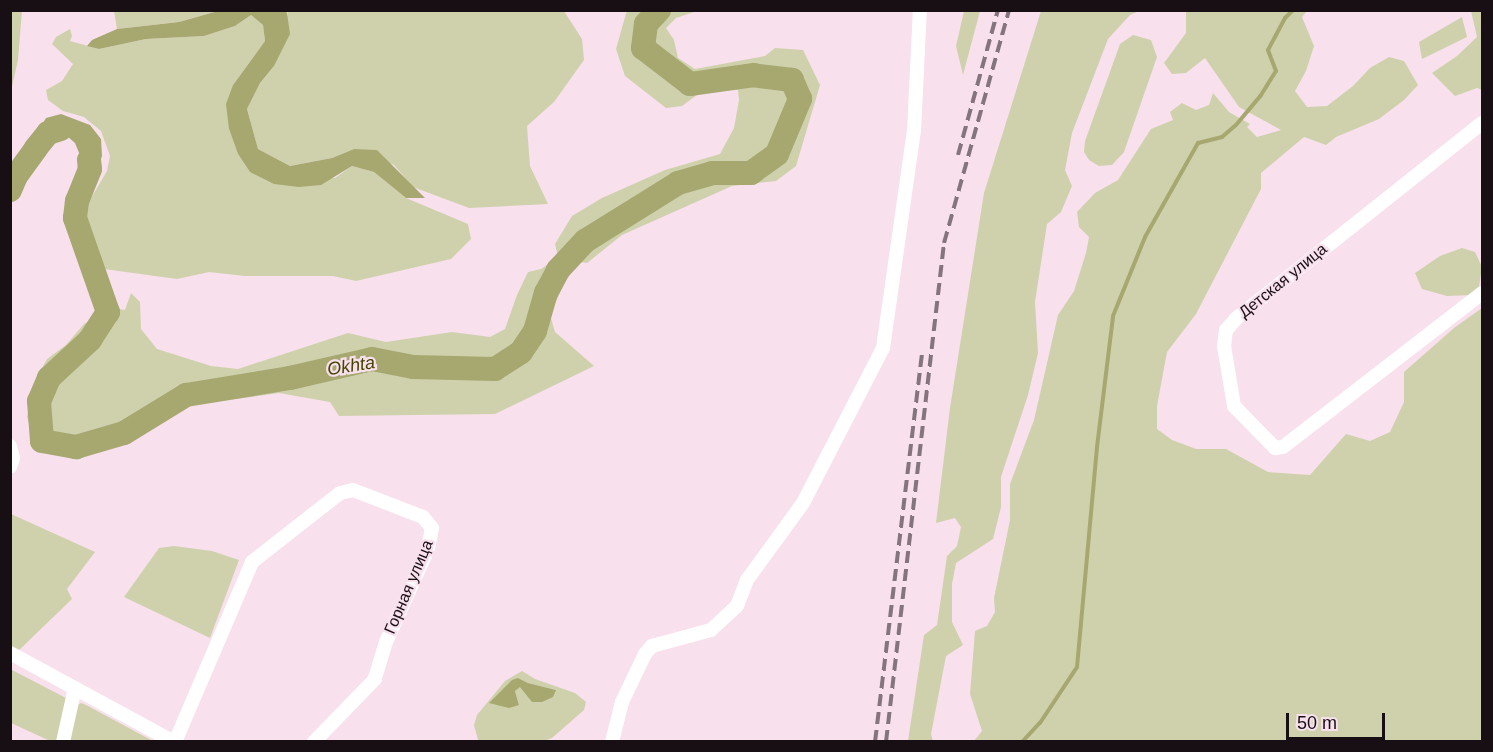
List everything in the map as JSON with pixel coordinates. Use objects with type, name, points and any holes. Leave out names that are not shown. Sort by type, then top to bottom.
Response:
[{"type":"street","points":[[612,741],[622,702],[645,654],[652,646],[711,630],[737,606],[747,580],[803,503],[883,348],[914,130],[920,10]]},
{"type":"street","name":"Детская улица","points":[[1482,123],[1226,330],[1224,346],[1234,406],[1275,447],[1283,447],[1482,294]]},
{"type":"street","points":[[10,446],[13,458],[10,467]]},
{"type":"street","name":"Горная улица","points":[[174,741],[252,562],[340,493],[353,490],[423,517],[432,528],[428,549],[386,642],[375,679],[314,741]]},
{"type":"street","points":[[10,653],[174,741]]},
{"type":"street","points":[[63,741],[75,688]]},
{"type":"shaded area","points":[[11,10],[22,11],[18,60],[11,91]]},
{"type":"shaded area","points":[[285,10],[287,13],[290,34],[274,66],[260,83],[247,109],[258,149],[290,166],[332,158],[354,149],[377,150],[425,198],[406,198],[374,172],[352,166],[321,185],[299,187],[274,184],[250,172],[238,154],[229,129],[226,104],[233,85],[265,41],[263,25],[251,15],[235,26],[204,36],[146,39],[99,49],[87,46],[92,40],[117,29],[179,22],[218,11]]},
{"type":"shaded area","points":[[627,10],[697,11],[676,18],[666,28],[674,40],[678,58],[695,69],[765,56],[775,48],[803,50],[820,85],[796,166],[776,181],[732,186],[622,235],[587,263],[567,260],[568,274],[550,315],[555,332],[594,366],[495,414],[339,416],[330,402],[279,393],[191,405],[128,439],[77,460],[51,452],[33,438],[27,417],[34,383],[47,359],[66,345],[84,324],[113,308],[125,310],[131,293],[140,302],[141,329],[157,349],[211,366],[238,369],[348,333],[386,342],[452,332],[490,337],[505,329],[528,272],[541,269],[558,257],[555,244],[572,216],[602,198],[665,170],[720,154],[734,128],[739,100],[738,90],[718,87],[697,95],[682,106],[666,108],[625,76],[616,49]]},
{"type":"shaded area","points":[[114,11],[218,11],[179,22],[117,29]]},
{"type":"shaded area","points":[[285,11],[564,11],[582,39],[584,60],[554,102],[527,126],[530,166],[548,204],[469,208],[413,187],[394,165],[354,149],[332,158],[290,166],[258,149],[247,109],[260,83],[274,66],[288,13]]},
{"type":"shaded area","points":[[964,11],[980,11],[963,75],[956,46]]},
{"type":"shaded area","points":[[1041,11],[1139,11],[1130,15],[1108,39],[1072,133],[1065,170],[1072,186],[1061,212],[1047,224],[1035,302],[1038,353],[1028,395],[1001,477],[1001,507],[993,539],[956,563],[952,584],[952,622],[963,645],[946,656],[931,734],[933,741],[908,741],[924,635],[937,625],[947,556],[957,546],[961,527],[955,518],[936,523],[950,408],[984,193]]},
{"type":"shaded area","points":[[1186,11],[1307,11],[1302,17],[1314,46],[1306,71],[1295,91],[1307,107],[1327,106],[1353,86],[1370,68],[1389,57],[1404,61],[1418,85],[1404,100],[1379,119],[1336,137],[1326,145],[1304,137],[1261,173],[1261,189],[1196,314],[1167,352],[1157,406],[1157,429],[1172,440],[1196,449],[1226,449],[1268,472],[1310,475],[1346,434],[1370,441],[1390,432],[1404,402],[1404,372],[1454,328],[1482,308],[1482,741],[974,741],[982,731],[970,694],[975,631],[987,626],[995,612],[994,598],[1010,520],[1010,484],[1034,420],[1058,315],[1074,291],[1086,253],[1089,237],[1079,227],[1077,212],[1095,193],[1118,180],[1151,129],[1173,120],[1170,112],[1182,103],[1196,110],[1209,105],[1213,93],[1229,112],[1250,124],[1247,127],[1257,137],[1281,130],[1239,107],[1205,58],[1186,73],[1172,74],[1164,63],[1186,33]]},
{"type":"shaded area","points":[[1471,11],[1482,11],[1482,90],[1477,88],[1455,96],[1432,73],[1457,56],[1477,37]]},
{"type":"shaded area","points":[[251,15],[263,25],[265,41],[233,85],[229,129],[238,154],[250,172],[335,178],[352,166],[374,172],[406,198],[468,224],[471,239],[451,259],[356,281],[333,276],[245,276],[209,272],[177,279],[104,269],[88,249],[85,219],[87,205],[107,171],[110,156],[101,131],[84,117],[63,111],[48,100],[46,90],[62,81],[73,64],[52,44],[56,37],[70,29],[72,36],[70,41],[99,49],[146,39],[204,36],[235,26]]},
{"type":"shaded area","points":[[1462,17],[1467,37],[1422,59],[1419,42]]},
{"type":"shaded area","points":[[1133,35],[1151,40],[1157,57],[1124,152],[1112,165],[1099,166],[1089,160],[1084,152],[1085,141],[1120,44]]},
{"type":"shaded area","points":[[61,114],[90,125],[101,139],[102,156],[97,171],[81,190],[84,165],[75,143],[67,136],[58,134],[36,148],[40,128],[46,118]]},
{"type":"shaded area","points":[[1462,248],[1475,252],[1482,267],[1479,287],[1472,295],[1447,296],[1422,289],[1415,273],[1440,256]]},
{"type":"shaded area","points":[[11,514],[95,552],[67,589],[72,599],[15,654],[11,651]]},
{"type":"shaded area","points":[[174,546],[212,551],[239,560],[210,638],[124,597],[159,548]]},
{"type":"shaded area","points":[[12,670],[66,698],[58,741],[50,741],[11,723]]},
{"type":"shaded area","points":[[522,671],[535,679],[575,693],[586,702],[584,710],[552,738],[544,741],[478,740],[474,725],[477,715],[505,681]],"holes":[[[518,678],[556,690],[525,690],[520,686],[515,691],[519,705],[490,703]]]},
{"type":"shaded area","points":[[518,678],[556,690],[553,697],[542,702],[532,702],[520,687],[515,691],[519,705],[509,708],[489,703],[512,680]]},
{"type":"shaded area","points":[[81,703],[153,741],[68,742],[76,706]]},
{"type":"waterway","name":"Okhta","points":[[89,160],[90,169],[77,201],[75,218],[108,312],[90,340],[49,378],[39,401],[42,441],[76,447],[124,433],[186,395],[290,378],[372,359],[413,367],[495,369],[521,352],[535,331],[546,293],[558,270],[585,241],[678,183],[712,173],[751,173],[777,154],[800,99],[792,80],[754,75],[690,84],[643,48],[646,24],[659,10]]},
{"type":"waterway","points":[[1022,742],[1040,723],[1077,667],[1097,447],[1113,316],[1145,237],[1198,143],[1222,137],[1236,125],[1261,95],[1276,71],[1268,50],[1285,18],[1293,10]]},
{"type":"waterway","name":"Okhta","points":[[10,190],[16,176],[48,133],[60,129]]},
{"type":"railway","points":[[958,155],[998,10]]},
{"type":"railway","points":[[886,742],[944,243],[1009,10]]},
{"type":"railway","points":[[875,742],[922,355]]}]
